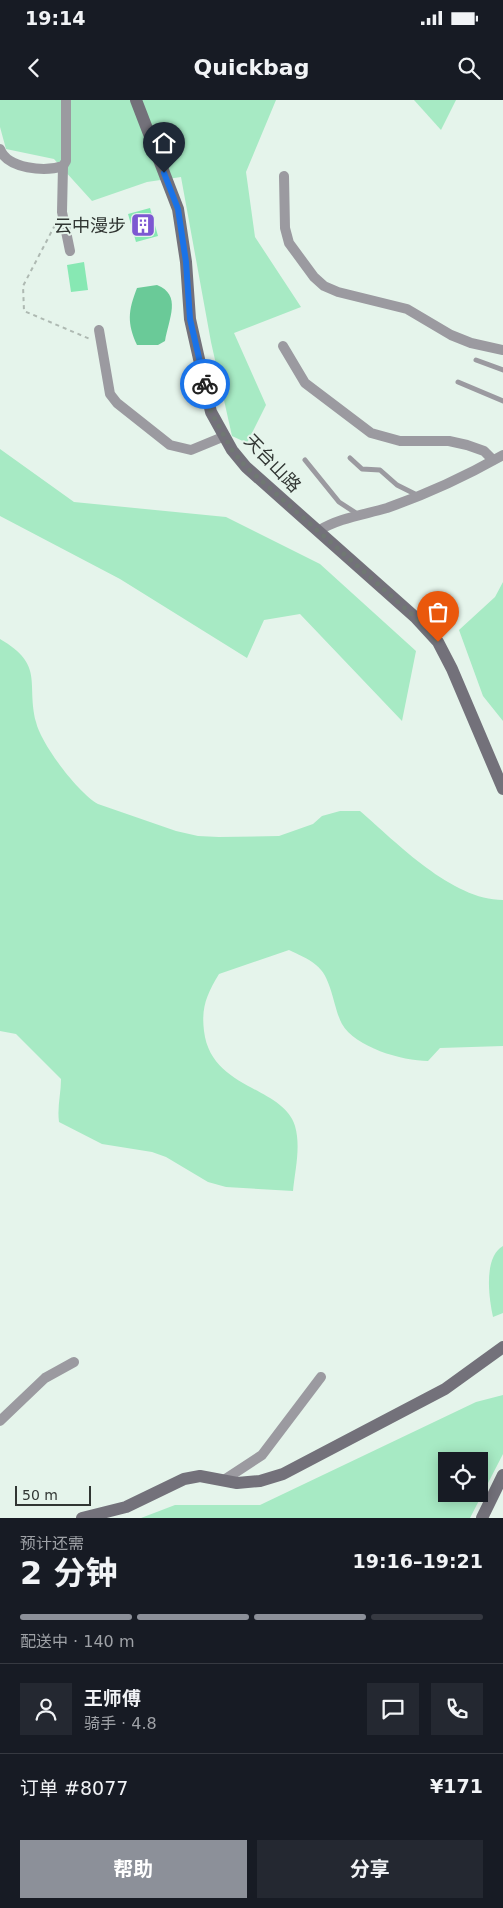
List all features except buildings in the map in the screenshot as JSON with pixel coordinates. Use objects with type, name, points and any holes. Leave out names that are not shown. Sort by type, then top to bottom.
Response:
[{"type":"street","points":[[66,100],[66,160],[63,166],[62,212],[70,251]]},
{"type":"street","name":"天台山路","points":[[136,100],[178,209],[186,262],[190,319],[211,412],[226,436],[232,450],[246,467],[415,617],[438,642],[452,669],[503,789]]},
{"type":"street","points":[[0,149],[2,156],[12,164],[53,170],[63,166]]},
{"type":"street","points":[[284,176],[285,228],[289,243],[314,277],[324,286],[338,292],[407,310],[451,335],[471,343],[503,350]]},
{"type":"street","points":[[99,330],[110,394],[118,403],[170,445],[191,450],[226,436]]},
{"type":"street","points":[[283,346],[305,383],[371,433],[400,440],[449,441],[484,451],[493,460]]},
{"type":"street","points":[[318,531],[332,522],[388,507],[449,484],[503,455]]},
{"type":"street","points":[[82,1518],[126,1507],[184,1479],[200,1476],[237,1483],[260,1481],[282,1474],[445,1388],[503,1347]]},
{"type":"street","points":[[0,1421],[45,1378],[74,1362]]},
{"type":"street","points":[[224,1480],[262,1455],[322,1377]]},
{"type":"street","points":[[482,1518],[503,1475]]},
{"type":"lane","points":[[476,360],[503,370]]},
{"type":"lane","points":[[458,382],[503,401]]},
{"type":"lane","points":[[350,458],[362,470],[380,470],[397,485],[417,495]]},
{"type":"lane","points":[[305,460],[340,502],[359,515]]},
{"type":"path","points":[[62,212],[23,286],[24,311],[101,344]]},
{"type":"shaded area","points":[[0,100],[276,100],[246,172],[255,237],[301,307],[234,333],[266,405],[247,443],[232,436],[211,342],[181,177],[147,182],[92,201],[54,159],[6,149],[0,127]]},
{"type":"shaded area","points":[[414,100],[456,100],[441,130]]},
{"type":"shaded area","points":[[157,285],[165,289],[172,301],[171,316],[165,341],[158,345],[137,345],[130,323],[130,310],[134,296],[137,288]]},
{"type":"shaded area","points":[[0,449],[74,502],[226,517],[320,564],[416,651],[402,721],[300,614],[264,620],[247,658],[120,579],[0,516]]},
{"type":"shaded area","points":[[503,582],[503,721],[483,696],[459,630],[495,597]]},
{"type":"shaded area","points":[[0,639],[14,648],[29,666],[33,708],[39,731],[45,743],[71,779],[98,804],[176,831],[198,836],[219,837],[279,836],[313,824],[322,816],[340,811],[360,811],[426,868],[445,880],[464,891],[503,900],[503,1046],[440,1048],[428,1061],[393,1055],[368,1046],[348,1032],[342,1024],[329,984],[321,970],[310,960],[289,950],[219,974],[206,1001],[203,1022],[209,1050],[219,1065],[233,1076],[277,1103],[288,1113],[295,1126],[298,1150],[293,1191],[226,1187],[208,1182],[166,1157],[152,1152],[102,1144],[59,1122],[58,1111],[61,1079],[16,1034],[0,1031]]},
{"type":"shaded area","points":[[503,1246],[503,1313],[493,1317],[489,1290],[490,1269],[492,1259]]},
{"type":"shaded area","points":[[503,1395],[503,1454],[488,1483],[488,1452],[438,1452],[438,1502],[478,1502],[470,1518],[141,1518],[175,1505],[260,1505],[476,1402]]},
{"type":"way so far","points":[[205,384],[211,412],[226,436],[232,450],[246,467],[415,617],[438,642]]},
{"type":"place","name":"云中漫步","points":[[143,225]]},
{"type":"route","points":[[164,173],[178,209],[186,262],[190,319],[205,384]]}]
